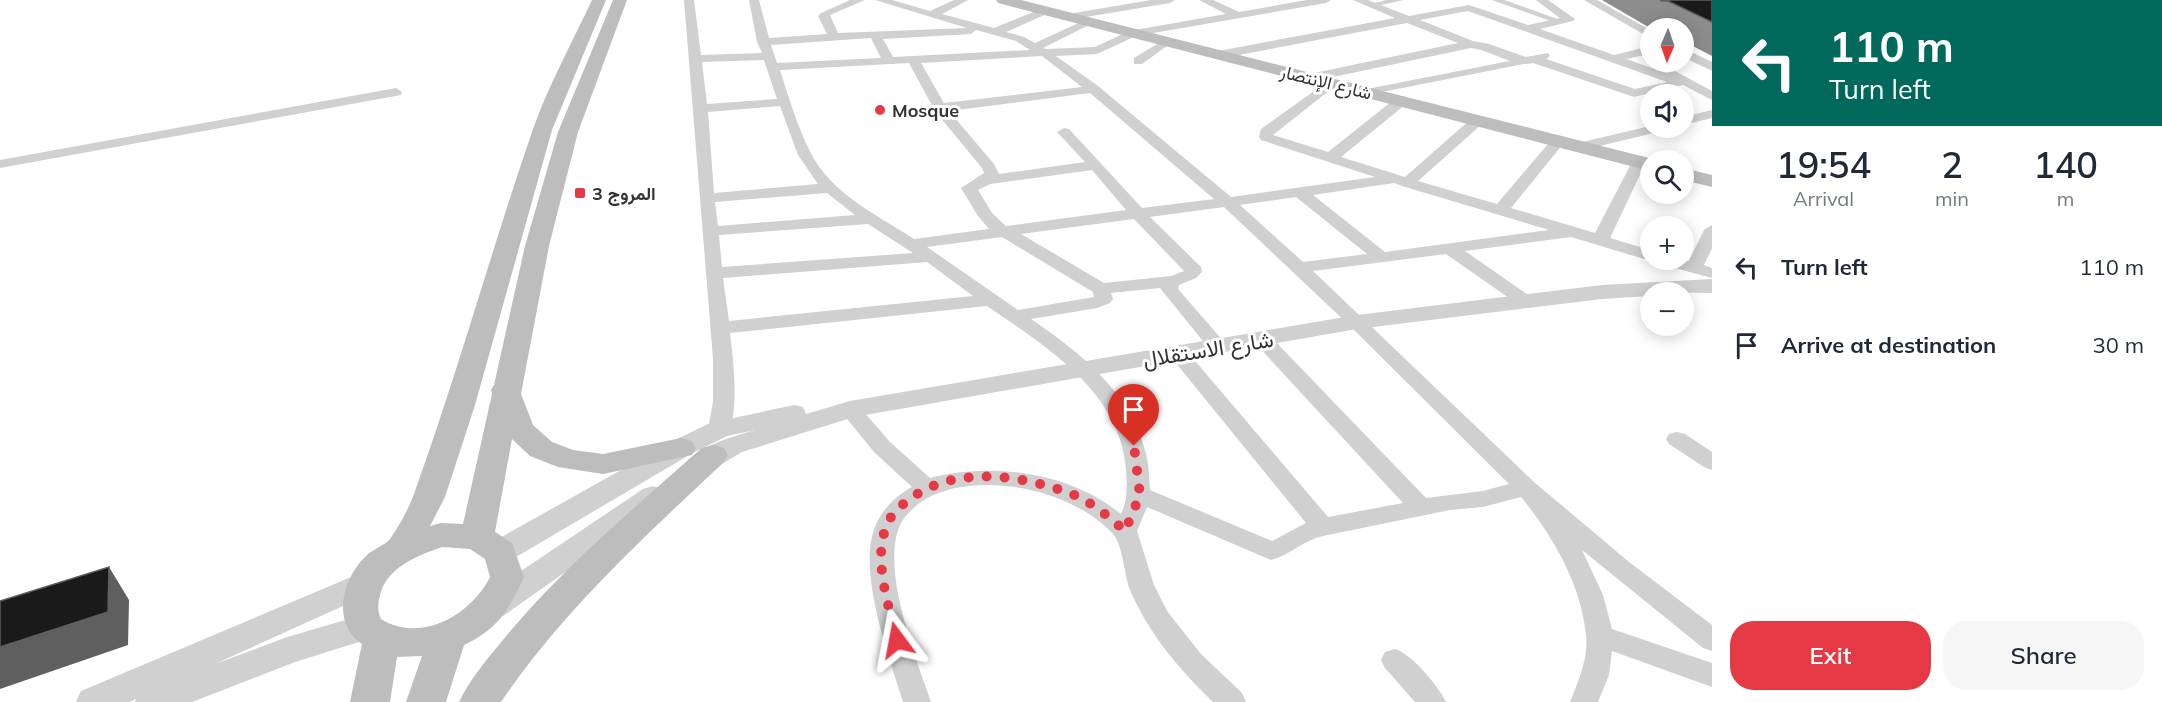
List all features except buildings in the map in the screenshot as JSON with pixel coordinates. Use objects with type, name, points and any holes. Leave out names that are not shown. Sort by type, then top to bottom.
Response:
[{"type":"main road","points":[[402,548],[429,497],[461,405],[542,130],[599,0]]},
{"type":"main road","points":[[374,633],[413,643],[448,636],[472,623],[492,607],[507,578],[489,544],[505,390],[537,246],[568,132],[620,0]]},
{"type":"main road","name":"شارع الإنتصار","points":[[1003,0],[1640,163]]},
{"type":"main road","points":[[1694,177],[1712,181]]},
{"type":"main road","points":[[505,390],[520,430],[541,449],[570,460],[603,464],[704,444]]},
{"type":"main road","points":[[480,702],[499,672],[704,444]]},
{"type":"main road","points":[[370,702],[374,633],[359,609],[363,584],[379,564],[402,548],[441,535],[489,544]]},
{"type":"main road","points":[[426,702],[448,636]]},
{"type":"street","points":[[492,607],[704,444],[723,402],[712,231],[689,0]]},
{"type":"street","points":[[753,0],[767,55],[806,157],[830,188],[869,219],[912,244],[1016,316],[1087,369],[1108,393],[1124,419],[1134,446],[1140,495],[1125,531]]},
{"type":"street","points":[[834,36],[824,16],[826,13],[860,0]]},
{"type":"street","points":[[880,0],[991,31],[1041,50],[1093,89],[1229,203],[1357,322],[1526,488],[1620,569],[1712,640]]},
{"type":"street","points":[[932,14],[963,0]]},
{"type":"street","points":[[1068,17],[1170,0]]},
{"type":"street","points":[[1204,0],[1238,15]]},
{"type":"street","points":[[1284,0],[1296,5]]},
{"type":"street","points":[[696,59],[767,55],[889,61],[1041,50],[1097,50],[1133,33],[1326,0]]},
{"type":"street","points":[[1358,0],[1471,44],[1529,59],[1634,93],[1682,82]]},
{"type":"street","points":[[1372,5],[1400,0]]},
{"type":"street","points":[[1496,0],[1559,21]]},
{"type":"street","points":[[1529,28],[1569,19],[1541,0]]},
{"type":"street","points":[[1589,0],[1640,29]]},
{"type":"street","points":[[1218,55],[1469,8],[1682,82]]},
{"type":"street","points":[[767,55],[834,36],[991,31],[1015,25],[1045,11]]},
{"type":"street","points":[[1041,50],[1089,22]]},
{"type":"street","points":[[877,36],[889,61]]},
{"type":"street","points":[[1138,61],[1167,42]]},
{"type":"street","points":[[1309,78],[1471,44]]},
{"type":"street","points":[[1367,92],[1585,48]]},
{"type":"street","points":[[1616,58],[1640,53]]},
{"type":"street","points":[[1634,55],[1712,96]]},
{"type":"street","points":[[1694,58],[1712,67]]},
{"type":"street","points":[[913,60],[940,108],[989,167],[992,174],[986,180]]},
{"type":"street","points":[[1331,83],[1265,135],[1275,141],[1401,181],[1640,252]]},
{"type":"street","points":[[940,108],[1093,89]]},
{"type":"street","points":[[0,164],[396,92]]},
{"type":"street","points":[[1330,158],[1401,101]]},
{"type":"street","points":[[701,109],[784,102]]},
{"type":"street","points":[[1694,118],[1712,114]]},
{"type":"street","points":[[912,244],[1401,181],[1477,121]]},
{"type":"street","points":[[1064,132],[1096,165],[1138,214],[1192,267],[1193,272],[1188,277],[1101,289],[1002,231],[986,216],[969,188],[986,180],[1096,165]]},
{"type":"street","points":[[1579,147],[1640,132]]},
{"type":"street","points":[[1501,210],[1558,141]]},
{"type":"street","points":[[1600,240],[1640,172]]},
{"type":"street","points":[[707,198],[830,188]]},
{"type":"street","points":[[1301,193],[1381,257]]},
{"type":"street","points":[[712,231],[869,219]]},
{"type":"street","points":[[1712,230],[1694,268],[1712,273]]},
{"type":"street","points":[[1298,268],[1574,232]]},
{"type":"street","points":[[1449,248],[1525,301]]},
{"type":"street","points":[[714,273],[929,256]]},
{"type":"street","points":[[1171,281],[1168,285],[1173,296],[1218,347]]},
{"type":"street","name":"شارع الاستقلال","points":[[704,444],[732,446],[848,409],[1263,340],[1357,322],[1602,292],[1712,286]]},
{"type":"street","points":[[1016,316],[1097,303],[1104,298],[1101,289]]},
{"type":"street","points":[[720,328],[991,300]]},
{"type":"street","points":[[1263,340],[1420,507]]},
{"type":"street","points":[[1178,353],[1323,527]]},
{"type":"street","points":[[848,409],[882,447],[926,487]]},
{"type":"street","points":[[1677,439],[1712,462]]},
{"type":"street","points":[[489,544],[704,444]]},
{"type":"street","points":[[917,702],[897,640],[885,586],[882,552],[886,526],[898,508],[926,487],[973,476],[1002,477],[1037,483],[1074,495],[1106,515],[1125,531],[1141,584],[1155,616],[1194,668],[1232,702]]},
{"type":"street","points":[[1140,495],[1272,551],[1307,531],[1323,527],[1420,507],[1483,499],[1526,488]]},
{"type":"street","points":[[1526,488],[1554,521],[1590,595],[1600,636],[1595,675],[1584,702]]},
{"type":"street","points":[[93,702],[363,584]]},
{"type":"street","points":[[152,702],[286,651],[374,633]]},
{"type":"street","points":[[1600,636],[1712,675]]},
{"type":"street","points":[[1395,660],[1432,702]]},
{"type":"place","name":"Mosque","points":[[880,110]]},
{"type":"place","name":"المروج 3","points":[[580,193]]},
{"type":"route","points":[[897,640],[885,586],[882,552],[886,526],[898,508],[926,487],[973,476],[1002,477],[1037,483],[1074,495],[1106,515],[1125,531],[1140,495],[1134,446]]}]
